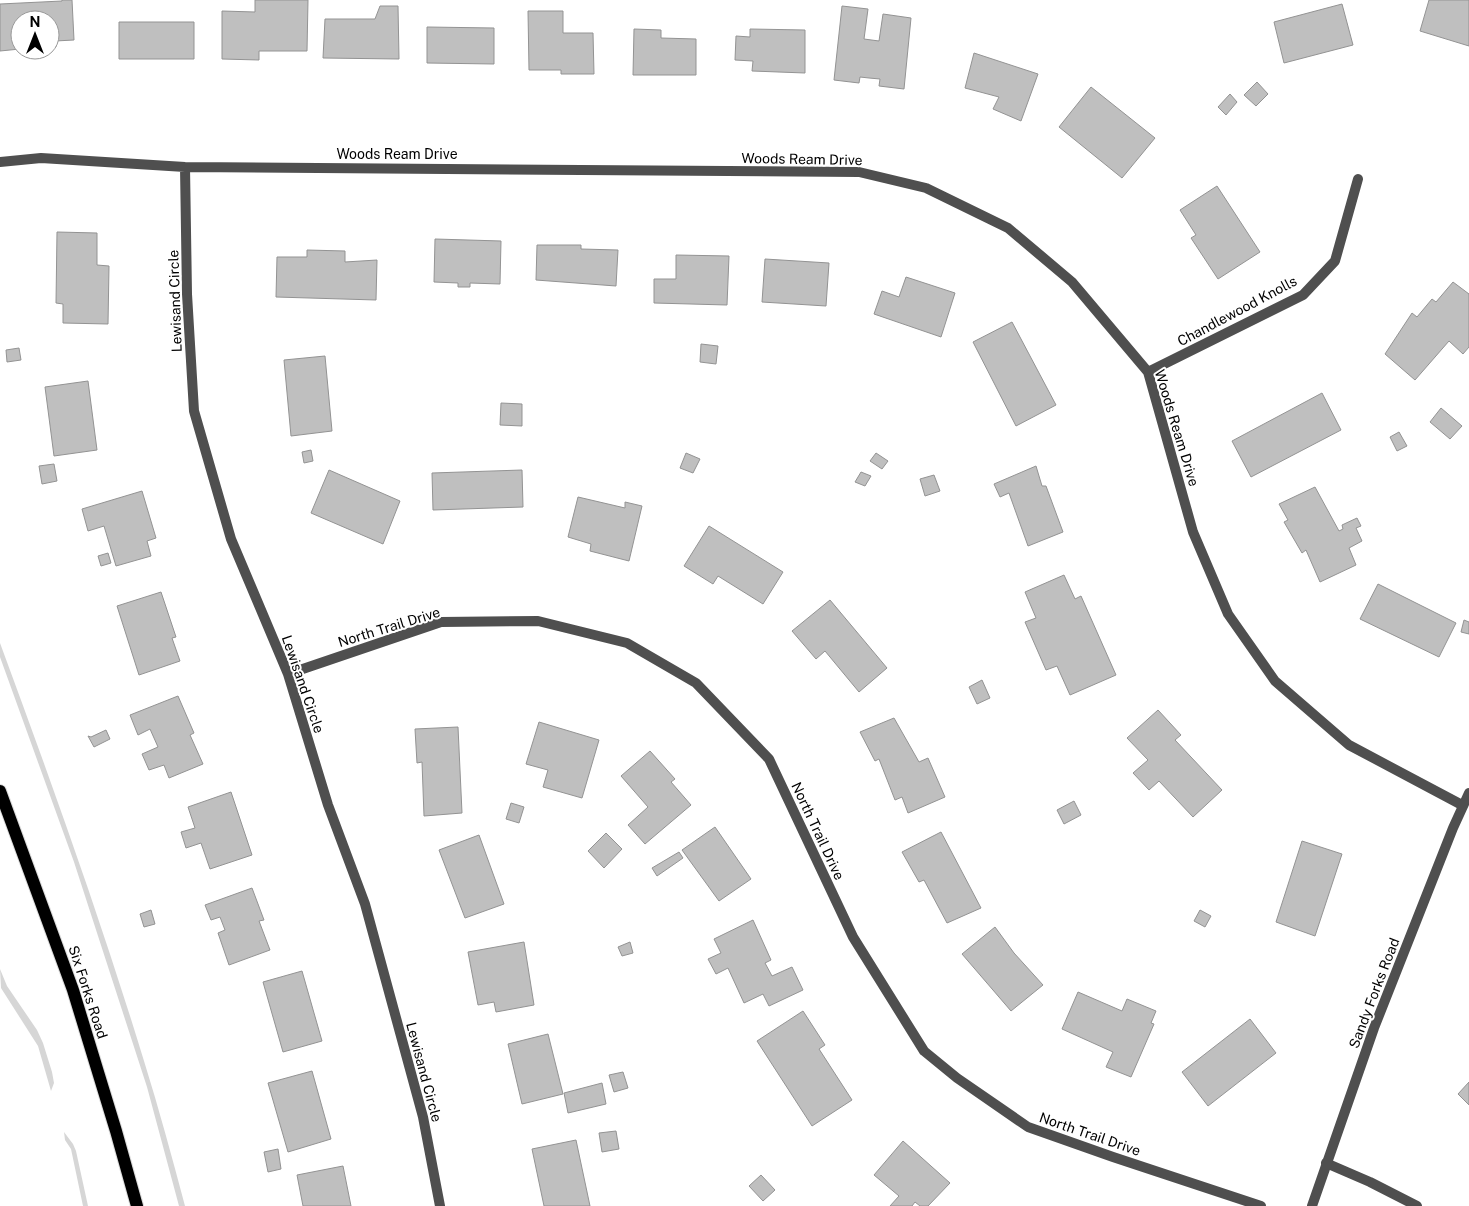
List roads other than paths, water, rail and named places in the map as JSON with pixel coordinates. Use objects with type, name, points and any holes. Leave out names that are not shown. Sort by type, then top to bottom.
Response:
[{"type":"main road","name":"Six Forks Road","points":[[0,791],[73,990],[137,1206]]},
{"type":"street","name":"Woods Ream Drive","points":[[0,162],[41,158],[184,166],[859,172],[926,188],[1008,228],[1072,282],[1148,372],[1193,532],[1228,614],[1275,681],[1349,745],[1462,805]]},
{"type":"street","name":"Lewisand Circle","points":[[184,166],[186,294],[194,412],[231,539],[288,674],[328,805],[365,904],[423,1117],[440,1206]]},
{"type":"street","name":"Chandlewood Knolls","points":[[1148,372],[1303,295],[1335,261],[1358,179]]},
{"type":"street","name":"North Trail Drive","points":[[288,674],[441,622],[538,621],[626,642],[696,683],[769,759],[853,937],[924,1051],[957,1078],[1028,1127],[1261,1206]]},
{"type":"street","name":"Sandy Forks Road","points":[[1312,1206],[1374,1028],[1462,805],[1469,794]]},
{"type":"street","points":[[1326,1163],[1370,1182],[1417,1206]]}]
